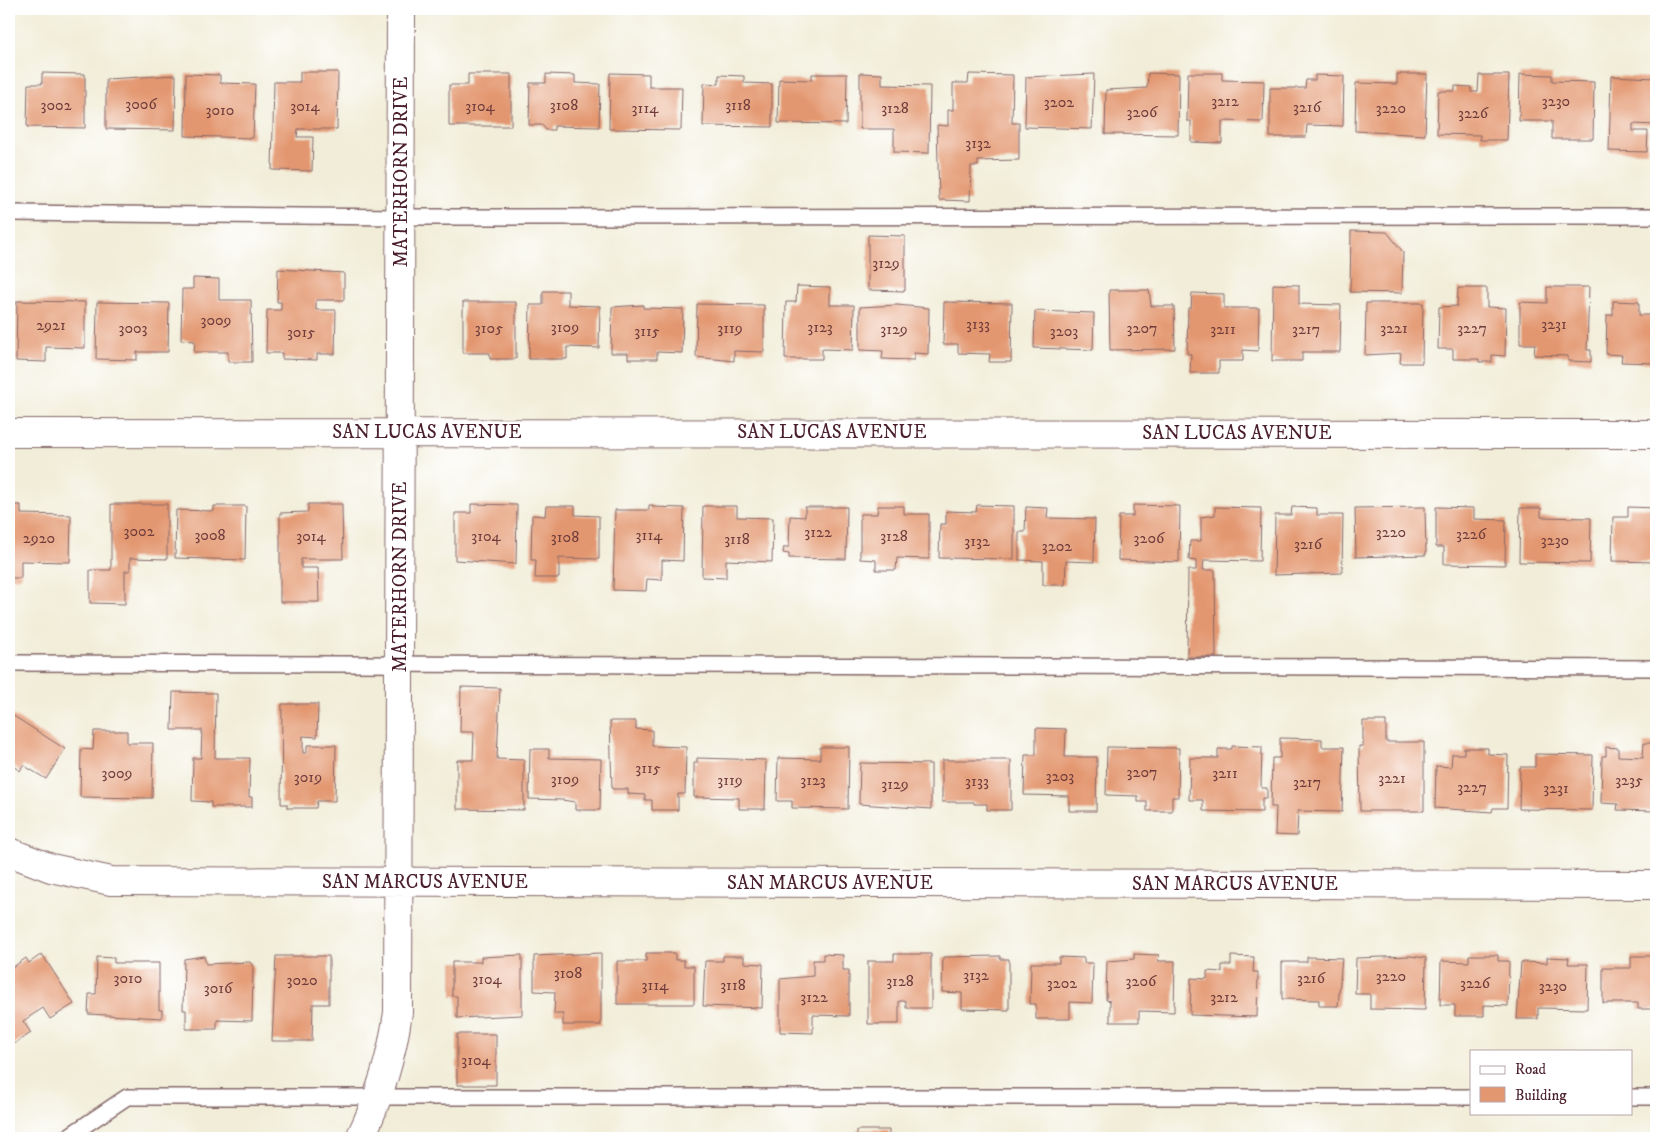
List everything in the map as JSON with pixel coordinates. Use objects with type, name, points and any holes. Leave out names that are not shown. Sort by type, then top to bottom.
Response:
[{"type":"street","name":"MATERHORN DRIVE","points":[[360,1138],[379,1097],[392,1052],[398,1012],[401,9]]},
{"type":"street","name":"SAN LUCAS AVENUE","points":[[9,433],[1656,434]]},
{"type":"street","name":"SAN MARCUS AVENUE","points":[[9,852],[51,868],[111,881],[1656,885]]},
{"type":"lane","points":[[9,213],[400,217],[1656,216]]},
{"type":"lane","points":[[9,663],[1656,668]]},
{"type":"lane","points":[[66,1138],[127,1097],[1470,1097]]},
{"type":"lane","points":[[1632,1097],[1656,1097]]},
{"type":"building","points":[[300,72],[338,72],[337,129],[298,129],[297,137],[313,137],[312,171],[272,170],[274,82],[300,82]]},
{"type":"building","points":[[42,73],[85,74],[85,128],[27,127],[28,84],[42,84]]},
{"type":"building","points":[[610,73],[649,74],[649,87],[682,87],[681,130],[609,129]]},
{"type":"building","points":[[860,73],[882,74],[882,85],[930,86],[929,153],[894,152],[894,129],[860,129]]},
{"type":"building","points":[[1148,73],[1179,74],[1178,135],[1105,134],[1106,90],[1147,88]]},
{"type":"building","points":[[1188,73],[1222,73],[1222,80],[1264,81],[1263,122],[1222,121],[1222,143],[1191,142],[1191,121],[1187,121]]},
{"type":"building","points":[[186,74],[220,75],[220,83],[255,84],[253,138],[185,136]]},
{"type":"building","points":[[468,74],[511,74],[511,126],[449,126],[449,85],[468,85]]},
{"type":"building","points":[[546,74],[575,75],[575,83],[600,84],[599,127],[554,126],[554,130],[546,130],[542,125],[529,125],[530,83],[546,83]]},
{"type":"building","points":[[812,74],[847,74],[846,124],[778,123],[779,79],[812,80]]},
{"type":"building","points":[[969,74],[1013,75],[1012,123],[1019,123],[1019,160],[978,161],[978,166],[971,166],[970,201],[939,200],[937,125],[948,126],[948,110],[953,110],[953,83],[968,83]]},
{"type":"building","points":[[1094,74],[1092,129],[1025,127],[1026,77]]},
{"type":"building","points":[[1397,74],[1427,74],[1425,135],[1355,131],[1356,83],[1397,84]]},
{"type":"building","points":[[1520,74],[1552,75],[1552,81],[1594,82],[1593,139],[1552,139],[1552,121],[1519,121]]},
{"type":"building","points":[[176,75],[175,130],[106,129],[106,79]]},
{"type":"building","points":[[719,75],[744,76],[744,83],[772,84],[772,127],[703,126],[704,83],[719,84]]},
{"type":"building","points":[[1315,75],[1344,76],[1343,126],[1307,125],[1306,137],[1270,137],[1270,88],[1305,88],[1306,80],[1315,80]]},
{"type":"building","points":[[1479,75],[1509,75],[1507,140],[1480,140],[1480,135],[1437,134],[1438,91],[1455,91],[1455,86],[1471,87],[1471,92],[1478,92]]},
{"type":"building","points":[[1611,76],[1656,78],[1656,125],[1633,124],[1633,131],[1648,131],[1647,152],[1609,151]]},
{"type":"building","points":[[1351,231],[1387,232],[1403,252],[1402,293],[1350,292]]},
{"type":"building","points":[[868,235],[905,236],[905,291],[868,290]]},
{"type":"building","points":[[278,269],[344,273],[344,300],[316,300],[316,310],[336,310],[335,354],[317,354],[317,360],[282,359],[282,353],[266,353],[267,310],[281,310],[281,302],[277,302]]},
{"type":"building","points":[[193,278],[219,279],[219,300],[251,300],[252,362],[228,362],[228,352],[194,352],[195,341],[181,340],[182,289],[193,289]]},
{"type":"building","points":[[1273,284],[1299,285],[1299,304],[1341,305],[1340,352],[1302,352],[1302,361],[1272,361]]},
{"type":"building","points":[[797,286],[830,287],[830,305],[854,305],[853,350],[822,349],[822,359],[785,359],[786,302],[796,302]]},
{"type":"building","points":[[1547,287],[1589,287],[1587,350],[1591,350],[1591,362],[1568,361],[1568,356],[1534,355],[1535,344],[1520,344],[1520,302],[1547,303]]},
{"type":"building","points":[[1458,288],[1487,288],[1487,307],[1506,308],[1505,356],[1492,355],[1492,362],[1479,362],[1479,359],[1453,359],[1453,349],[1438,349],[1439,307],[1457,306]]},
{"type":"building","points":[[1109,290],[1149,290],[1151,306],[1174,306],[1175,349],[1110,350]]},
{"type":"building","points":[[543,291],[568,291],[568,305],[600,306],[599,348],[567,347],[567,359],[529,359],[530,305],[543,305]]},
{"type":"building","points":[[1192,293],[1224,294],[1224,308],[1259,308],[1258,351],[1243,350],[1243,361],[1219,361],[1219,373],[1190,373],[1191,354],[1187,354],[1188,308],[1191,308]]},
{"type":"building","points":[[17,301],[85,302],[85,348],[46,347],[46,362],[16,361]]},
{"type":"building","points":[[1613,301],[1639,302],[1639,315],[1656,315],[1656,363],[1621,362],[1622,355],[1606,354],[1607,315],[1613,315]]},
{"type":"building","points":[[97,302],[169,303],[168,352],[137,352],[137,360],[96,359]]},
{"type":"building","points":[[463,302],[516,302],[516,359],[490,359],[490,353],[463,353]]},
{"type":"building","points":[[944,302],[1012,303],[1011,362],[989,362],[990,354],[958,353],[958,344],[943,344]]},
{"type":"building","points":[[1366,303],[1423,303],[1422,363],[1400,363],[1401,353],[1365,355]]},
{"type":"building","points":[[697,304],[764,305],[764,352],[734,351],[734,361],[696,357]]},
{"type":"building","points":[[643,305],[643,308],[683,309],[682,353],[657,352],[657,359],[628,359],[628,353],[611,353],[612,307]]},
{"type":"building","points":[[897,305],[929,308],[928,354],[914,353],[914,360],[882,359],[883,351],[860,350],[860,307]]},
{"type":"building","points":[[1035,311],[1094,313],[1093,350],[1034,348]]},
{"type":"building","points":[[111,504],[167,504],[167,559],[130,558],[130,571],[125,571],[125,604],[90,603],[90,570],[111,570]]},
{"type":"building","points":[[308,504],[342,504],[343,559],[301,559],[301,568],[318,568],[319,602],[280,602],[280,513],[308,512]]},
{"type":"building","points":[[471,504],[517,505],[516,564],[455,560],[455,513],[471,513]]},
{"type":"building","points":[[9,505],[21,505],[21,514],[71,515],[70,562],[21,561],[21,578],[9,578]]},
{"type":"building","points":[[649,505],[653,505],[653,507],[684,508],[683,561],[662,560],[662,580],[647,579],[646,591],[613,590],[615,510],[649,510]]},
{"type":"building","points":[[977,505],[1014,506],[1014,559],[939,558],[940,524],[946,524],[946,511],[976,512]]},
{"type":"building","points":[[1133,505],[1180,506],[1179,562],[1118,560],[1119,516],[1133,516]]},
{"type":"building","points":[[214,506],[246,506],[245,560],[175,558],[176,510],[214,511]]},
{"type":"building","points":[[546,506],[575,506],[575,515],[599,516],[599,559],[559,558],[559,578],[535,578],[536,560],[531,560],[532,515],[545,516]]},
{"type":"building","points":[[703,506],[737,506],[737,517],[773,518],[772,562],[726,560],[726,578],[702,577]]},
{"type":"building","points":[[878,506],[904,506],[904,514],[929,514],[929,559],[897,558],[896,570],[876,570],[876,560],[860,559],[860,514],[877,514]]},
{"type":"building","points":[[805,507],[847,507],[846,559],[789,558],[789,554],[783,553],[784,547],[789,547],[790,516],[805,517]]},
{"type":"building","points":[[1026,507],[1048,508],[1047,518],[1095,519],[1094,562],[1066,561],[1065,585],[1043,585],[1043,561],[1019,560],[1019,532],[1025,532]]},
{"type":"building","points":[[1215,507],[1261,508],[1260,561],[1204,560],[1203,570],[1215,570],[1216,657],[1187,657],[1188,570],[1196,570],[1196,561],[1189,560],[1190,541],[1201,541],[1201,517],[1215,515]]},
{"type":"building","points":[[1292,507],[1317,508],[1317,515],[1343,515],[1342,573],[1274,575],[1275,515],[1291,515]]},
{"type":"building","points":[[1425,507],[1426,555],[1356,557],[1355,508]]},
{"type":"building","points":[[1436,507],[1474,508],[1474,519],[1506,520],[1505,565],[1444,564],[1444,547],[1436,547]]},
{"type":"building","points":[[1628,507],[1656,508],[1656,562],[1612,561],[1613,517],[1628,517]]},
{"type":"building","points":[[1520,508],[1541,508],[1541,517],[1591,518],[1590,563],[1519,562]]},
{"type":"building","points":[[461,687],[500,688],[497,759],[524,760],[524,810],[457,809],[457,760],[473,760],[474,732],[460,732]]},
{"type":"building","points":[[173,692],[216,693],[215,758],[250,758],[249,797],[252,797],[252,807],[211,807],[211,802],[192,801],[193,758],[201,758],[202,730],[172,730]]},
{"type":"building","points":[[282,704],[318,704],[317,737],[303,736],[303,753],[307,753],[307,745],[336,745],[335,801],[317,801],[316,808],[287,808],[287,804],[281,804]]},
{"type":"building","points":[[9,713],[65,749],[46,779],[23,765],[20,771],[9,763]]},
{"type":"building","points":[[610,721],[636,721],[636,729],[652,730],[652,746],[686,747],[685,794],[678,794],[678,810],[652,810],[652,800],[645,800],[645,795],[628,794],[628,789],[612,789]]},
{"type":"building","points":[[1363,721],[1386,721],[1386,742],[1424,742],[1424,811],[1360,811],[1359,746],[1363,746]]},
{"type":"building","points":[[1036,728],[1066,729],[1065,757],[1097,757],[1096,811],[1069,811],[1069,796],[1024,795],[1025,755],[1036,755]]},
{"type":"building","points":[[94,731],[127,731],[127,743],[153,743],[152,798],[80,797],[81,749],[93,750]]},
{"type":"building","points":[[1280,738],[1322,739],[1322,747],[1344,747],[1342,812],[1298,811],[1297,836],[1275,835],[1276,807],[1271,807],[1272,758],[1280,758]]},
{"type":"building","points":[[1644,743],[1656,743],[1656,811],[1617,810],[1618,804],[1601,803],[1602,756],[1606,756],[1606,747],[1618,748],[1618,756],[1643,757]]},
{"type":"building","points":[[1232,746],[1262,747],[1261,788],[1267,788],[1267,798],[1262,798],[1262,812],[1203,811],[1203,800],[1189,800],[1190,758],[1218,758],[1218,749],[1232,749]]},
{"type":"building","points":[[820,747],[849,747],[848,809],[792,808],[792,801],[777,801],[778,758],[820,759]]},
{"type":"building","points":[[1107,747],[1179,748],[1178,797],[1172,797],[1172,811],[1147,811],[1147,802],[1138,802],[1138,796],[1106,795]]},
{"type":"building","points":[[1464,748],[1488,748],[1488,754],[1508,755],[1507,808],[1493,808],[1492,812],[1435,808],[1436,766],[1451,767],[1452,754],[1464,754]]},
{"type":"building","points":[[530,749],[549,749],[549,758],[601,759],[600,810],[575,810],[575,802],[529,799]]},
{"type":"building","points":[[1535,754],[1593,755],[1592,810],[1519,809],[1520,767],[1535,767]]},
{"type":"building","points":[[697,758],[766,760],[765,809],[739,809],[739,798],[694,797],[694,763],[697,763]]},
{"type":"building","points":[[942,760],[1011,760],[1011,810],[987,810],[987,804],[974,804],[974,802],[942,802]]},
{"type":"building","points":[[860,763],[931,764],[931,809],[859,804]]},
{"type":"building","points":[[601,953],[601,1025],[563,1025],[563,1014],[554,1014],[555,992],[534,991],[534,956]]},
{"type":"building","points":[[646,953],[675,953],[675,960],[684,960],[684,966],[694,966],[694,1004],[617,1004],[617,961],[646,961]]},
{"type":"building","points":[[42,954],[74,1004],[50,1019],[43,1008],[23,1021],[31,1033],[9,1047],[9,970],[26,958],[29,963]]},
{"type":"building","points":[[823,954],[843,955],[843,970],[849,970],[849,1016],[813,1015],[813,1033],[780,1032],[780,979],[813,976],[813,960],[823,960]]},
{"type":"building","points":[[894,954],[931,954],[931,1008],[906,1008],[906,1001],[899,1001],[899,1024],[868,1024],[868,961],[894,961]]},
{"type":"building","points":[[1134,954],[1159,955],[1158,961],[1175,961],[1174,1012],[1139,1011],[1139,1022],[1110,1022],[1110,1001],[1106,1000],[1107,961],[1134,959]]},
{"type":"building","points":[[522,955],[522,1015],[457,1018],[457,996],[452,996],[452,962],[481,962],[481,957]]},
{"type":"building","points":[[1469,955],[1498,955],[1498,961],[1509,961],[1508,1006],[1484,1005],[1484,1016],[1455,1016],[1455,1005],[1440,1005],[1441,961],[1469,962]]},
{"type":"building","points":[[204,956],[206,964],[250,962],[253,966],[252,1021],[217,1020],[217,1029],[186,1029],[186,1010],[183,1010],[184,959]]},
{"type":"building","points":[[276,956],[329,956],[329,1004],[313,1004],[312,1041],[272,1041]]},
{"type":"building","points":[[723,956],[744,956],[744,963],[763,964],[762,1008],[703,1006],[705,961],[723,961]]},
{"type":"building","points":[[1000,956],[1000,959],[1009,959],[1009,1010],[962,1009],[962,993],[942,992],[943,957]]},
{"type":"building","points":[[1231,956],[1254,957],[1253,972],[1258,972],[1257,1017],[1190,1015],[1191,978],[1207,979],[1207,971],[1222,972],[1222,965],[1231,965]]},
{"type":"building","points":[[1410,956],[1426,958],[1425,1010],[1370,1009],[1370,994],[1355,994],[1356,958]]},
{"type":"building","points":[[1631,956],[1656,956],[1656,1009],[1638,1009],[1638,1003],[1603,1003],[1603,968],[1631,968]]},
{"type":"building","points":[[97,957],[114,958],[114,963],[159,963],[159,1010],[162,1010],[162,1018],[88,1014],[89,994],[96,994]]},
{"type":"building","points":[[1059,957],[1084,958],[1084,963],[1093,963],[1092,1003],[1070,1002],[1070,1019],[1036,1019],[1036,1004],[1030,1004],[1031,963],[1059,963]]},
{"type":"building","points":[[1307,957],[1342,958],[1338,1006],[1319,1006],[1319,1000],[1282,999],[1282,962],[1307,962]]},
{"type":"building","points":[[1547,957],[1569,958],[1568,964],[1588,964],[1587,1009],[1538,1008],[1538,1019],[1517,1019],[1521,962],[1547,963]]},
{"type":"building","points":[[457,1034],[496,1034],[496,1085],[457,1085]]},
{"type":"building","points":[[857,1130],[889,1130],[889,1138],[857,1138]]}]
